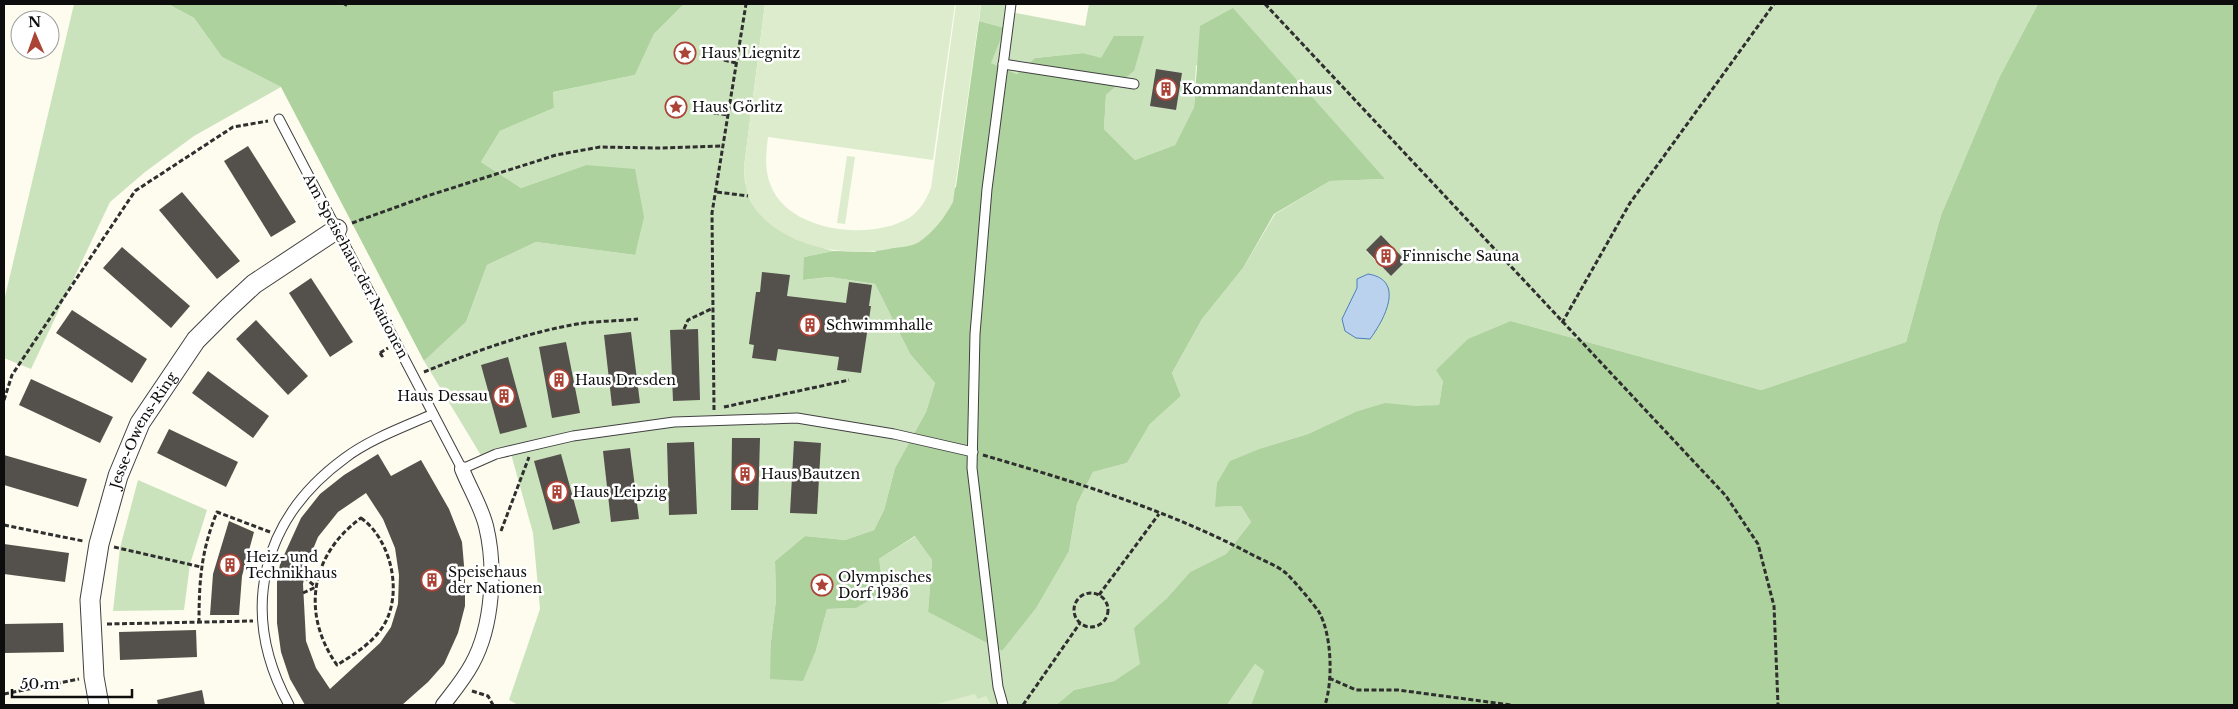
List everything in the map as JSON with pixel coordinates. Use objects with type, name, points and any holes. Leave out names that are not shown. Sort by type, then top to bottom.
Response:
[{"type":"street","name":"Jesse-Owens-Ring","points":[[99,705],[94,676],[90,600],[99,544],[118,476],[140,423],[196,340],[254,284],[337,229]]},
{"type":"street","name":"Am Speisehaus der Nationen","points":[[444,705],[472,664],[481,643],[491,598],[491,559],[485,524],[462,469]]},
{"type":"lane","points":[[1003,705],[998,687],[992,640],[972,468],[972,452],[975,324],[987,189],[1011,4]]},
{"type":"lane","points":[[1003,64],[1134,84]]},
{"type":"lane","name":"Am Speisehaus der Nationen","points":[[279,119],[462,469]]},
{"type":"lane","points":[[289,705],[279,687],[269,660],[261,621],[264,580],[278,535],[301,498],[315,481],[338,463],[375,441],[433,414]]},
{"type":"lane","points":[[462,469],[496,454],[573,436],[674,422],[714,420],[797,418],[894,434],[972,452]]},
{"type":"path","points":[[714,420],[712,214],[746,4]]},
{"type":"path","points":[[1265,4],[1726,496],[1758,544],[1774,606],[1778,705]]},
{"type":"path","points":[[1562,323],[1630,203],[1774,4]]},
{"type":"path","points":[[724,60],[736,63]]},
{"type":"path","points":[[714,113],[728,115]]},
{"type":"path","points":[[4,400],[12,375],[135,191],[233,127],[279,119]]},
{"type":"path","points":[[337,229],[427,196],[556,155],[600,147],[723,146]]},
{"type":"path","points":[[717,192],[748,196]]},
{"type":"path","points":[[684,329],[688,320],[713,308]]},
{"type":"path","points":[[414,376],[490,347],[545,331],[578,324],[638,319]]},
{"type":"path","points":[[380,353],[382,356],[384,355]]},
{"type":"path","points":[[714,409],[849,380]]},
{"type":"path","points":[[501,533],[534,445]]},
{"type":"path","points":[[972,452],[1160,514],[1223,540],[1286,573],[1319,613],[1331,654],[1325,705]]},
{"type":"path","points":[[199,623],[199,580],[201,567],[209,533],[217,512],[278,535]]},
{"type":"path","points":[[1099,595],[1160,514]]},
{"type":"path","points":[[303,593],[316,587],[328,551],[338,538],[361,518],[370,525],[385,549],[390,566],[392,586],[390,607],[382,627],[367,644],[337,665],[328,652],[321,636],[316,612],[316,587]]},
{"type":"path","points":[[4,525],[201,567]]},
{"type":"path","points":[[304,577],[316,587]]},
{"type":"path","points":[[1091,593],[1099,595],[1106,601],[1108,610],[1106,620],[1098,626],[1089,627],[1080,623],[1075,617],[1074,608],[1077,601],[1083,595],[1091,593]]},
{"type":"path","points":[[91,624],[261,621]]},
{"type":"path","points":[[1023,705],[1080,623]]},
{"type":"path","points":[[4,694],[94,676]]},
{"type":"path","points":[[1329,678],[1356,690],[1398,690],[1511,705]]},
{"type":"path","points":[[458,685],[488,696],[494,705]]},
{"type":"green space","points":[[74,4],[168,4],[194,18],[222,57],[281,87],[194,136],[145,172],[110,202],[31,369],[4,358],[4,301]]},
{"type":"green space","points":[[168,4],[684,4],[654,34],[635,75],[553,92],[554,108],[500,131],[481,162],[521,188],[586,165],[635,169],[644,217],[635,255],[536,242],[487,265],[466,322],[424,361],[281,87],[222,57],[194,18]]},
{"type":"green space","points":[[684,4],[765,4],[744,167],[745,183],[795,239],[833,251],[804,257],[804,280],[830,277],[875,284],[910,354],[935,383],[926,412],[895,468],[884,510],[874,530],[845,540],[805,536],[775,561],[776,600],[771,641],[816,650],[827,609],[856,608],[879,559],[916,536],[932,560],[928,612],[1002,651],[1069,551],[1077,504],[1093,472],[1127,463],[1150,424],[1181,396],[1172,373],[1202,319],[1243,268],[1275,214],[1330,181],[1385,179],[1196,65],[1194,107],[1175,145],[1135,160],[1104,129],[1106,95],[1134,71],[1083,53],[1035,58],[1018,74],[990,63],[1005,28],[979,21],[981,4],[1011,4],[1010,12],[1085,26],[1089,4],[2038,4],[1999,78],[1941,215],[1906,342],[1761,390],[1511,321],[1443,381],[1439,405],[1355,412],[1308,434],[1262,448],[1215,507],[1241,506],[1251,522],[1226,554],[1190,572],[1166,599],[1141,664],[1114,681],[1074,690],[1056,705],[518,705],[509,700],[540,609],[533,533],[511,454],[485,462],[424,361],[466,322],[487,265],[536,242],[635,255],[586,165],[521,188],[481,162],[500,131],[554,108],[553,92],[635,75],[654,34]],"holes":[[[1381,235],[1406,261],[1391,276],[1366,251]],[[1357,288],[1345,331],[1342,319]]]},
{"type":"green space","points":[[765,4],[955,4],[933,160],[768,137],[767,174],[780,202],[795,214],[812,222],[832,228],[853,230],[874,229],[893,225],[913,215],[925,201],[931,188],[956,4],[981,4],[953,202],[938,224],[916,244],[854,252],[817,247],[783,233],[768,223],[756,210],[747,190],[744,167]]},
{"type":"green space","points":[[2038,4],[2234,4],[2234,705],[1251,705],[1264,671],[1255,664],[1227,705],[1056,705],[1074,690],[1114,681],[1140,664],[1134,628],[1166,599],[1190,572],[1226,554],[1251,522],[1241,506],[1215,507],[1217,483],[1230,461],[1262,448],[1308,434],[1355,412],[1385,403],[1416,406],[1439,405],[1443,381],[1436,370],[1468,339],[1511,321],[1761,390],[1906,342],[1941,215],[1999,78]]},
{"type":"green space","points":[[1233,8],[1385,179],[1330,181],[1274,214],[1243,268],[1202,319],[1172,373],[1181,396],[1150,424],[1127,463],[1093,472],[1077,504],[1069,551],[1036,608],[1002,651],[928,612],[932,560],[915,536],[879,559],[883,592],[856,608],[827,609],[816,650],[803,681],[770,679],[771,641],[776,600],[775,561],[805,536],[845,540],[874,530],[884,510],[895,468],[926,412],[935,383],[910,354],[875,284],[830,277],[803,280],[804,257],[833,251],[875,252],[956,187],[979,21],[1005,28],[991,63],[1017,74],[1035,58],[1083,53],[1101,58],[1114,36],[1144,36],[1134,71],[1106,95],[1104,129],[1135,160],[1175,145],[1194,107],[1200,26]]},
{"type":"green space","points":[[847,156],[855,157],[845,224],[837,223]]},
{"type":"green space","points":[[138,480],[207,510],[190,564],[184,610],[113,611],[120,548]]},
{"type":"green space","points":[[1255,664],[1264,671],[1251,705],[1227,705]]},
{"type":"green space","points":[[975,694],[978,699],[986,696],[991,705],[933,705]]},
{"type":"water","points":[[1368,274],[1380,278],[1386,284],[1389,292],[1388,302],[1386,312],[1370,339],[1356,338],[1345,331],[1342,319],[1357,288],[1357,279]]},
{"type":"building","name":"Kommandantenhaus","points":[[1156,69],[1182,73],[1176,110],[1150,106]]},
{"type":"building","points":[[248,146],[296,222],[271,237],[224,161]]},
{"type":"building","points":[[182,192],[240,261],[217,279],[159,210]]},
{"type":"building","name":"Finnische Sauna","points":[[1381,235],[1406,261],[1391,276],[1366,250]]},
{"type":"building","points":[[122,247],[190,306],[171,328],[103,268]]},
{"type":"building","name":"Schwimmhalle","points":[[762,272],[790,275],[787,296],[846,303],[849,282],[872,285],[869,306],[871,306],[861,373],[837,370],[839,357],[778,349],[776,361],[752,358],[754,345],[749,344],[756,292],[760,292]]},
{"type":"building","points":[[311,278],[353,342],[330,357],[289,293]]},
{"type":"building","points":[[72,310],[147,359],[132,383],[56,333]]},
{"type":"building","points":[[256,320],[308,376],[288,395],[236,339]]},
{"type":"building","points":[[698,329],[700,400],[673,401],[670,330]]},
{"type":"building","points":[[631,332],[640,403],[612,406],[604,335]]},
{"type":"building","name":"Haus Dresden","points":[[566,342],[580,413],[552,418],[539,347]]},
{"type":"building","name":"Haus Dessau","points":[[508,357],[527,427],[500,434],[481,365]]},
{"type":"building","points":[[208,371],[269,416],[253,438],[192,393]]},
{"type":"building","points":[[31,379],[113,417],[100,443],[19,405]]},
{"type":"building","points":[[169,429],[238,462],[226,487],[157,453]]},
{"type":"building","name":"Haus Bautzen","points":[[732,438],[760,438],[758,510],[731,510]]},
{"type":"building","points":[[794,441],[821,443],[817,514],[790,513]]},
{"type":"building","points":[[694,442],[697,514],[669,515],[667,443]]},
{"type":"building","points":[[630,448],[639,519],[611,522],[603,451]]},
{"type":"building","name":"Speisehaus der Nationen","points":[[378,454],[391,476],[421,460],[449,509],[462,542],[465,606],[458,633],[444,664],[428,682],[402,705],[305,705],[290,679],[281,652],[277,623],[277,582],[280,564],[301,518],[320,494],[344,475]],"holes":[[[366,493],[383,519],[395,548],[399,575],[398,604],[391,627],[380,643],[330,689],[316,668],[306,641],[303,584],[307,564],[318,537],[338,512]]]},
{"type":"building","name":"Haus Leipzig","points":[[561,454],[580,523],[553,530],[534,461]]},
{"type":"building","points":[[4,455],[87,479],[78,507],[4,485]]},
{"type":"building","name":"Heiz- und Technikhaus","points":[[229,521],[254,532],[242,576],[239,615],[210,615],[213,574]]},
{"type":"building","points":[[4,544],[69,553],[65,582],[4,574]]},
{"type":"building","points":[[63,623],[64,652],[4,653],[4,624]]},
{"type":"building","points":[[196,630],[197,657],[120,660],[119,632]]},
{"type":"building","points":[[202,690],[205,705],[158,705],[157,700]]},
{"type":"place","name":"Haus Liegnitz","points":[[685,53]]},
{"type":"place","name":"Kommandantenhaus","points":[[1166,89]]},
{"type":"place","name":"Haus Görlitz","points":[[676,107]]},
{"type":"place","name":"Finnische Sauna","points":[[1386,256]]},
{"type":"place","name":"Schwimmhalle","points":[[810,325]]},
{"type":"place","name":"Haus Dresden","points":[[559,380]]},
{"type":"place","name":"Haus Dessau","points":[[504,396]]},
{"type":"place","name":"Haus Bautzen","points":[[745,474]]},
{"type":"place","name":"Haus Leipzig","points":[[557,492]]},
{"type":"place","name":"Heiz- und Technikhaus","points":[[230,565]]},
{"type":"place","name":"Speisehaus der Nationen","points":[[432,580]]},
{"type":"place","name":"Olympisches Dorf 1936","points":[[822,585]]}]
